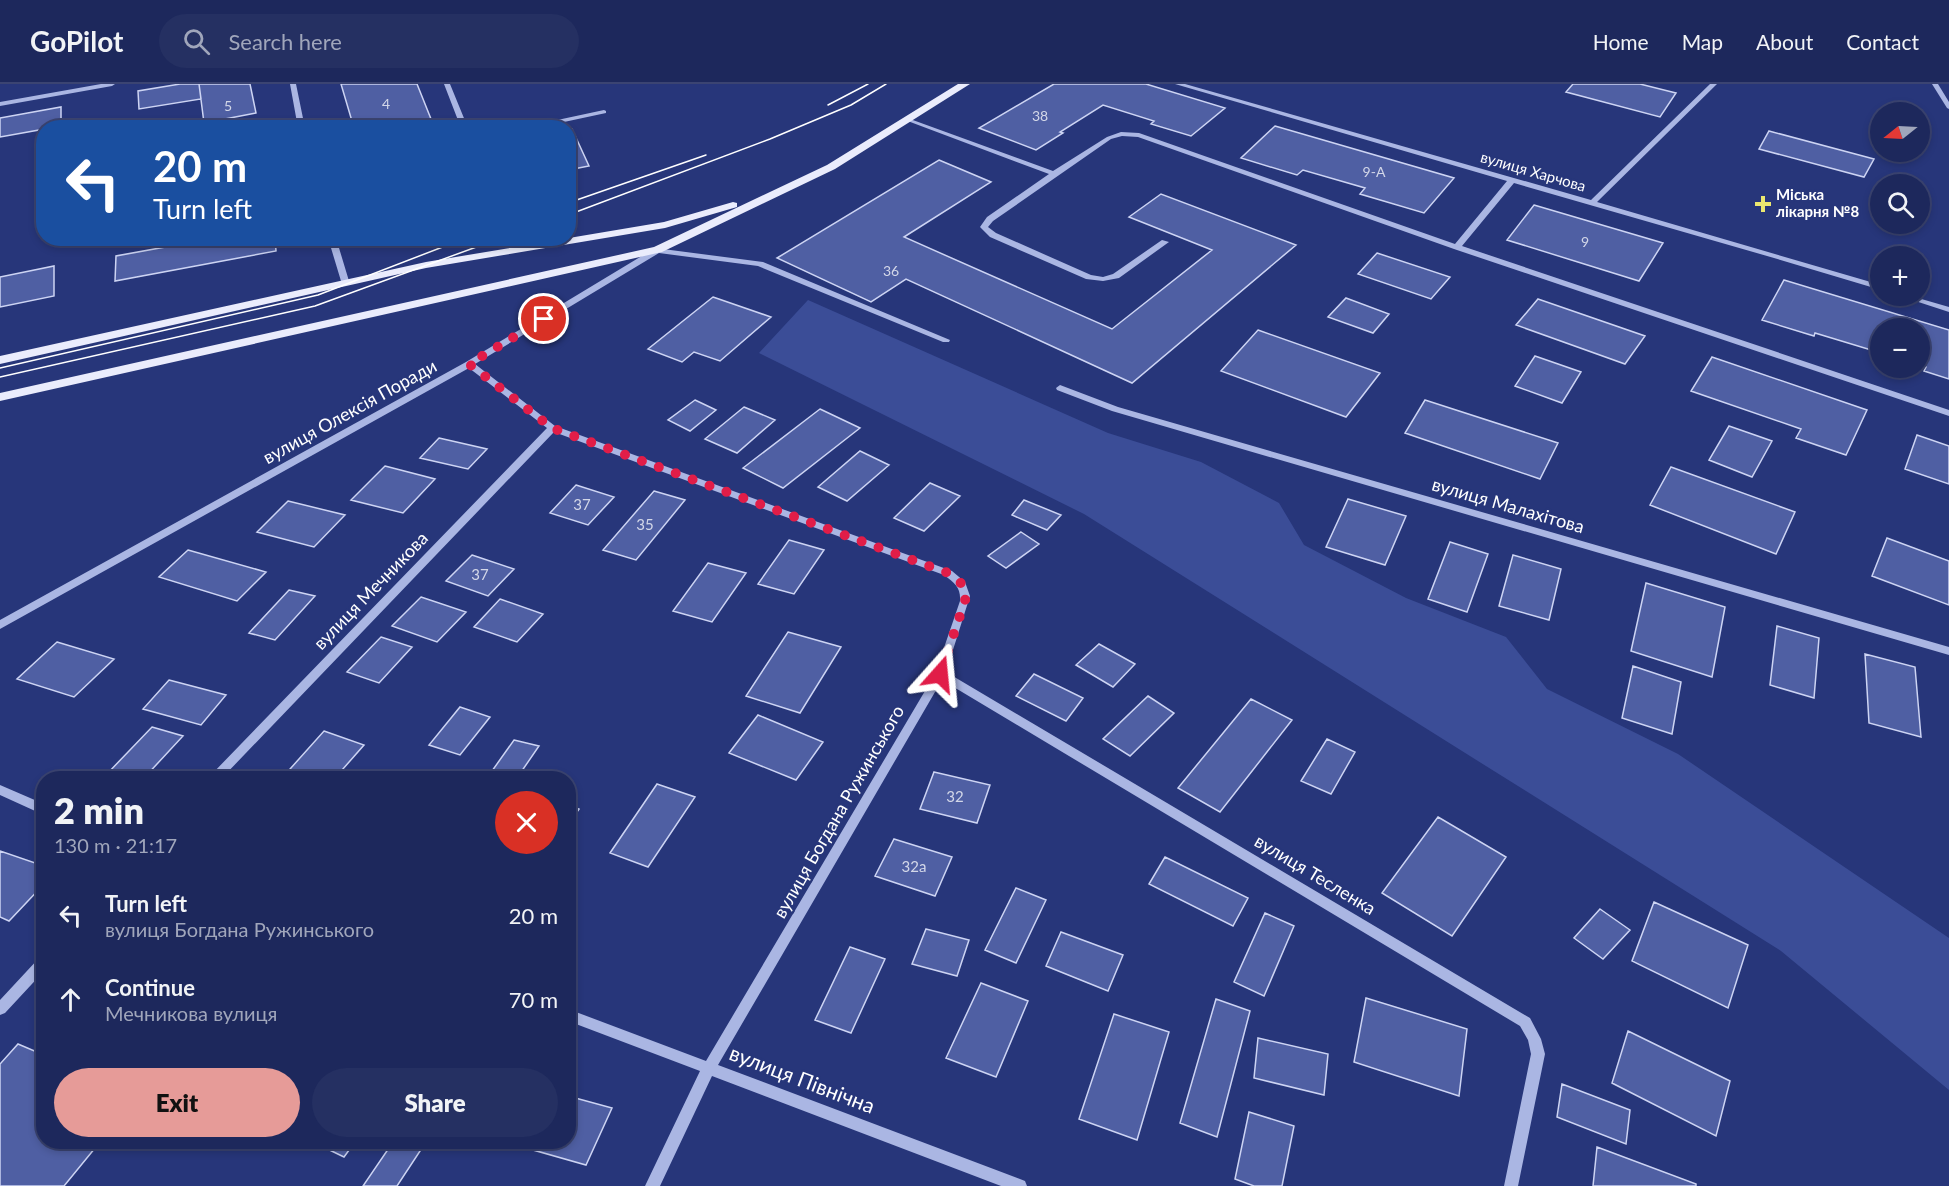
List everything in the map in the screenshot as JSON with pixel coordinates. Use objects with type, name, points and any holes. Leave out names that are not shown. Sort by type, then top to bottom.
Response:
[{"type":"main road","name":"вулиця Олексія Поради","points":[[658,250],[831,167],[965,84]]},
{"type":"main road","points":[[576,240],[665,225],[706,214],[831,167]]},
{"type":"main road","points":[[0,360],[345,281],[540,246]]},
{"type":"main road","points":[[0,397],[658,250]]},
{"type":"street","points":[[0,104],[112,84]]},
{"type":"street","points":[[293,84],[301,120]]},
{"type":"street","points":[[447,84],[462,120]]},
{"type":"street","name":"вулиця Харчова","points":[[1178,84],[1870,285]]},
{"type":"street","points":[[1592,203],[1713,84]]},
{"type":"street","points":[[1935,84],[1949,107]]},
{"type":"street","points":[[564,120],[604,112]]},
{"type":"street","points":[[908,120],[1054,174]]},
{"type":"street","points":[[1165,242],[1116,276],[1103,279],[1089,277],[993,235],[984,227],[990,219],[1109,138],[1121,134],[1139,135],[1457,247],[1949,413]]},
{"type":"street","points":[[1457,247],[1512,180]]},
{"type":"street","points":[[334,246],[345,281]]},
{"type":"street","points":[[658,250],[760,264],[946,340]]},
{"type":"street","name":"вулиця Олексія Поради","points":[[0,625],[469,364],[658,250]]},
{"type":"street","points":[[1930,304],[1949,310]]},
{"type":"street","points":[[469,364],[552,428]]},
{"type":"street","name":"вулиця Малахітова","points":[[1060,388],[1124,411],[1949,651]]},
{"type":"street","name":"вулиця Богдана Ружинського","points":[[552,428],[948,573],[960,581],[966,590],[965,601],[940,674],[709,1068],[652,1186]]},
{"type":"street","name":"вулиця Мечникова","points":[[222,771],[552,428]]},
{"type":"street","name":"вулиця Тесленка","points":[[940,674],[1525,1022],[1534,1039],[1538,1054],[1511,1186]]},
{"type":"street","points":[[0,790],[36,806]]},
{"type":"street","points":[[0,1009],[36,971]]},
{"type":"street","name":"вулиця Північна","points":[[576,1018],[1020,1186]]},
{"type":"shaded area","points":[[808,300],[1108,433],[1201,462],[1279,503],[1304,545],[1406,598],[1506,637],[1547,689],[1678,754],[1949,938],[1949,1090],[1781,951],[1084,514],[759,353]]},
{"type":"building","points":[[180,84],[199,84],[201,99],[139,109],[138,91]]},
{"type":"building","points":[[199,84],[250,84],[256,113],[220,120],[204,120]]},
{"type":"building","points":[[341,84],[417,84],[431,120],[352,120]]},
{"type":"building","points":[[1054,84],[1146,84],[1225,108],[1191,136],[1151,124],[1154,121],[1103,105],[1036,150],[979,128]]},
{"type":"building","points":[[1573,84],[1640,84],[1676,93],[1660,117],[1566,92]]},
{"type":"building","points":[[61,107],[61,120],[36,120],[36,131],[0,137],[0,118]]},
{"type":"building","points":[[1275,126],[1454,178],[1424,213],[1360,194],[1365,188],[1303,170],[1297,175],[1241,158]]},
{"type":"building","points":[[1769,131],[1870,158],[1870,162],[1872,162],[1864,177],[1759,149]]},
{"type":"building","points":[[576,138],[589,166],[576,168]]},
{"type":"building","points":[[939,160],[991,182],[904,237],[1112,329],[1212,250],[1129,217],[1161,194],[1296,245],[1132,383],[906,279],[871,302],[777,258]]},
{"type":"building","points":[[1534,205],[1663,243],[1639,281],[1507,240]]},
{"type":"building","points":[[171,246],[276,246],[276,251],[115,281],[116,256]]},
{"type":"building","points":[[1377,253],[1450,277],[1431,299],[1358,274]]},
{"type":"building","points":[[54,266],[54,296],[0,307],[0,277]]},
{"type":"building","points":[[1784,280],[1909,318],[1870,318],[1870,350],[1762,320]]},
{"type":"building","points":[[713,297],[771,317],[720,361],[694,352],[682,362],[648,349]]},
{"type":"building","points":[[1346,298],[1389,314],[1373,333],[1328,317]]},
{"type":"building","points":[[1538,299],[1645,336],[1625,364],[1516,325]]},
{"type":"building","points":[[1930,324],[1949,330],[1949,379],[1930,373]]},
{"type":"building","points":[[1258,330],[1380,373],[1346,417],[1221,371]]},
{"type":"building","points":[[1535,356],[1581,372],[1562,403],[1515,386]]},
{"type":"building","points":[[1712,357],[1867,410],[1846,455],[1796,438],[1801,429],[1691,391]]},
{"type":"building","points":[[695,400],[716,410],[690,431],[668,420]]},
{"type":"building","points":[[1425,400],[1558,443],[1540,479],[1405,433]]},
{"type":"building","points":[[744,407],[775,420],[737,453],[705,439]]},
{"type":"building","points":[[820,409],[860,428],[783,488],[743,468]]},
{"type":"building","points":[[1729,426],[1772,441],[1752,477],[1709,460]]},
{"type":"building","points":[[1917,435],[1949,446],[1949,484],[1905,469]]},
{"type":"building","points":[[439,438],[487,449],[468,469],[420,458]]},
{"type":"building","points":[[860,451],[889,465],[847,501],[818,487]]},
{"type":"building","points":[[385,466],[435,479],[403,513],[351,500]]},
{"type":"building","points":[[1671,467],[1795,512],[1776,554],[1650,505]]},
{"type":"building","points":[[930,483],[960,496],[924,531],[894,518]]},
{"type":"building","points":[[576,485],[614,497],[588,525],[550,513]]},
{"type":"building","points":[[654,491],[685,500],[636,560],[603,550]]},
{"type":"building","points":[[1348,499],[1406,516],[1385,565],[1326,547]]},
{"type":"building","points":[[1024,500],[1061,515],[1047,530],[1012,515]]},
{"type":"building","points":[[288,501],[345,515],[314,547],[257,532]]},
{"type":"building","points":[[1021,532],[1039,544],[1006,568],[988,556]]},
{"type":"building","points":[[1887,538],[1949,561],[1949,605],[1872,576]]},
{"type":"building","points":[[789,540],[824,550],[794,594],[758,584]]},
{"type":"building","points":[[1450,542],[1488,554],[1467,612],[1428,599]]},
{"type":"building","points":[[188,550],[266,572],[237,601],[159,577]]},
{"type":"building","points":[[472,555],[514,569],[488,596],[446,581]]},
{"type":"building","points":[[1513,555],[1561,569],[1549,620],[1499,606]]},
{"type":"building","points":[[708,563],[746,573],[712,622],[673,611]]},
{"type":"building","points":[[1646,583],[1725,607],[1712,677],[1631,651]]},
{"type":"building","points":[[289,590],[315,596],[275,640],[249,633]]},
{"type":"building","points":[[421,597],[466,612],[437,642],[392,626]]},
{"type":"building","points":[[500,599],[543,614],[517,642],[474,627]]},
{"type":"building","points":[[1777,626],[1819,638],[1814,698],[1770,685]]},
{"type":"building","points":[[788,632],[841,647],[800,713],[746,696]]},
{"type":"building","points":[[381,637],[412,647],[379,683],[347,672]]},
{"type":"building","points":[[57,642],[114,659],[74,697],[17,679]]},
{"type":"building","points":[[1099,644],[1135,664],[1113,687],[1076,665]]},
{"type":"building","points":[[1865,654],[1915,667],[1921,737],[1869,723]]},
{"type":"building","points":[[1633,666],[1681,682],[1672,734],[1622,718]]},
{"type":"building","points":[[1034,674],[1083,698],[1066,721],[1016,696]]},
{"type":"building","points":[[169,680],[226,695],[201,725],[143,709]]},
{"type":"building","points":[[1148,696],[1174,713],[1130,756],[1103,739]]},
{"type":"building","points":[[1251,699],[1292,720],[1220,812],[1178,788]]},
{"type":"building","points":[[460,707],[490,717],[460,755],[429,745]]},
{"type":"building","points":[[758,715],[823,742],[796,780],[729,753]]},
{"type":"building","points":[[152,727],[183,736],[150,771],[110,771]]},
{"type":"building","points":[[324,731],[364,745],[341,771],[288,771]]},
{"type":"building","points":[[1327,739],[1355,752],[1331,794],[1301,781]]},
{"type":"building","points":[[514,740],[539,746],[522,771],[492,771]]},
{"type":"building","points":[[934,772],[990,785],[977,823],[920,809]]},
{"type":"building","points":[[657,784],[695,797],[648,867],[610,853]]},
{"type":"building","points":[[1438,817],[1506,857],[1452,936],[1382,893]]},
{"type":"building","points":[[894,839],[952,857],[935,896],[875,876]]},
{"type":"building","points":[[0,851],[36,863],[36,892],[9,921],[0,917]]},
{"type":"building","points":[[1165,857],[1248,898],[1233,926],[1149,884]]},
{"type":"building","points":[[1016,888],[1046,900],[1016,963],[985,950]]},
{"type":"building","points":[[1654,902],[1748,945],[1728,1008],[1632,961]]},
{"type":"building","points":[[1600,909],[1630,930],[1603,959],[1574,938]]},
{"type":"building","points":[[1265,913],[1294,926],[1264,996],[1234,982]]},
{"type":"building","points":[[926,929],[969,940],[957,976],[912,964]]},
{"type":"building","points":[[1061,932],[1123,955],[1108,991],[1046,966]]},
{"type":"building","points":[[850,947],[885,959],[851,1033],[815,1020]]},
{"type":"building","points":[[981,983],[1028,1001],[996,1077],[946,1058]]},
{"type":"building","points":[[1366,998],[1467,1029],[1459,1096],[1354,1062]]},
{"type":"building","points":[[1216,999],[1250,1011],[1217,1137],[1180,1123]]},
{"type":"building","points":[[1114,1014],[1169,1032],[1137,1140],[1079,1119]]},
{"type":"building","points":[[1628,1031],[1730,1081],[1716,1136],[1612,1083]]},
{"type":"building","points":[[1258,1038],[1328,1054],[1324,1095],[1254,1078]]},
{"type":"building","points":[[18,1044],[36,1052],[36,1149],[94,1149],[64,1186],[0,1186],[0,1064]]},
{"type":"building","points":[[1562,1084],[1630,1110],[1626,1144],[1557,1117]]},
{"type":"building","points":[[576,1098],[612,1108],[586,1165],[530,1149],[576,1149]]},
{"type":"building","points":[[1249,1112],[1294,1126],[1282,1186],[1254,1186],[1235,1179]]},
{"type":"building","points":[[1597,1147],[1696,1184],[1696,1186],[1593,1186]]},
{"type":"building","points":[[327,1149],[350,1149],[344,1157]]},
{"type":"building","points":[[388,1149],[421,1149],[397,1186],[363,1186]]},
{"type":"tram line","points":[[828,105],[868,84]]},
{"type":"tram line","points":[[576,212],[770,139],[851,105],[886,84]]},
{"type":"tram line","points":[[576,200],[706,155]]},
{"type":"tram line","points":[[0,368],[318,295],[445,246]]},
{"type":"tram line","points":[[0,377],[315,306],[479,246]]},
{"type":"place","name":"Міська лікарня №8","points":[[1763,204]]},
{"type":"route","points":[[544,319],[469,364],[552,428],[948,573],[960,581],[966,590],[965,601],[940,674]]}]
